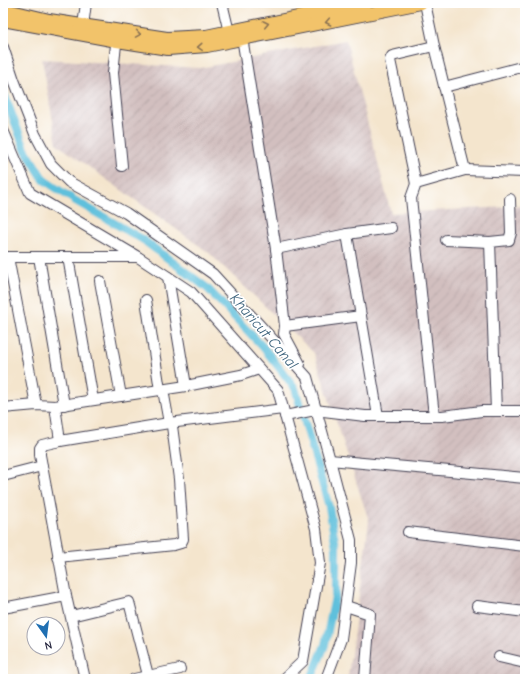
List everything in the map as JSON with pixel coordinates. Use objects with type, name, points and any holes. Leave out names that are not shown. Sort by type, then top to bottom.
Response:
[{"type":"main road","points":[[3,9],[83,26],[168,49],[207,46],[237,33],[347,9],[366,3]]},
{"type":"main road","points":[[347,9],[421,3]]},
{"type":"main road","points":[[3,20],[117,36]]},
{"type":"street","points":[[83,26],[86,3]]},
{"type":"street","points":[[222,3],[237,33],[276,249],[285,326],[284,334],[306,377],[314,399],[314,410],[330,460],[351,540],[351,563],[341,639],[326,679]]},
{"type":"street","points":[[425,3],[434,46],[465,170]]},
{"type":"street","points":[[117,36],[113,73],[122,166]]},
{"type":"street","points":[[434,46],[392,56],[390,60],[416,184],[411,198],[434,416]]},
{"type":"street","points":[[3,47],[35,134],[51,164],[69,182],[126,212],[213,274],[306,377]]},
{"type":"street","points":[[444,87],[525,66]]},
{"type":"street","points":[[3,130],[30,193],[138,257],[190,292],[278,390],[316,529],[320,563],[303,661],[284,679]]},
{"type":"street","points":[[416,184],[465,170],[525,172]]},
{"type":"street","points":[[446,240],[490,242],[509,240],[511,233],[510,199]]},
{"type":"street","points":[[276,249],[347,234],[391,228]]},
{"type":"street","points":[[347,234],[378,416]]},
{"type":"street","points":[[490,242],[496,411]]},
{"type":"street","points":[[36,406],[6,257],[138,257]]},
{"type":"street","points":[[39,257],[60,405],[60,441]]},
{"type":"street","points":[[68,257],[93,400]]},
{"type":"street","points":[[168,277],[186,386]]},
{"type":"street","points":[[100,281],[121,396]]},
{"type":"street","points":[[58,557],[174,545],[180,543],[182,539],[178,479],[172,426],[169,423],[161,390],[146,300]]},
{"type":"street","points":[[285,326],[361,316]]},
{"type":"street","points":[[3,408],[60,405],[161,390],[241,375],[259,369]]},
{"type":"street","points":[[85,679],[58,557],[42,466],[40,448],[42,445],[169,423],[285,414],[314,410],[365,416],[434,416],[496,411],[525,411]]},
{"type":"street","points":[[330,460],[525,478]]},
{"type":"street","points":[[3,476],[42,466]]},
{"type":"street","points":[[408,532],[525,546]]},
{"type":"street","points":[[3,608],[66,596]]},
{"type":"street","points":[[71,616],[129,602],[149,677]]},
{"type":"street","points":[[346,606],[370,614],[365,679]]},
{"type":"street","points":[[478,606],[525,612]]},
{"type":"street","points":[[499,658],[525,663]]},
{"type":"street","points":[[134,679],[149,677],[180,669]]},
{"type":"shaded area","points":[[346,40],[391,213],[525,206],[525,679],[346,679],[348,676],[369,521],[314,353],[208,252],[57,144],[42,59],[200,68]]},
{"type":"waterway","name":"Kharicut Canal","points":[[3,91],[25,149],[44,180],[74,200],[142,239],[207,288],[263,347],[295,388],[329,507],[336,547],[336,592],[325,645],[311,679]]}]
